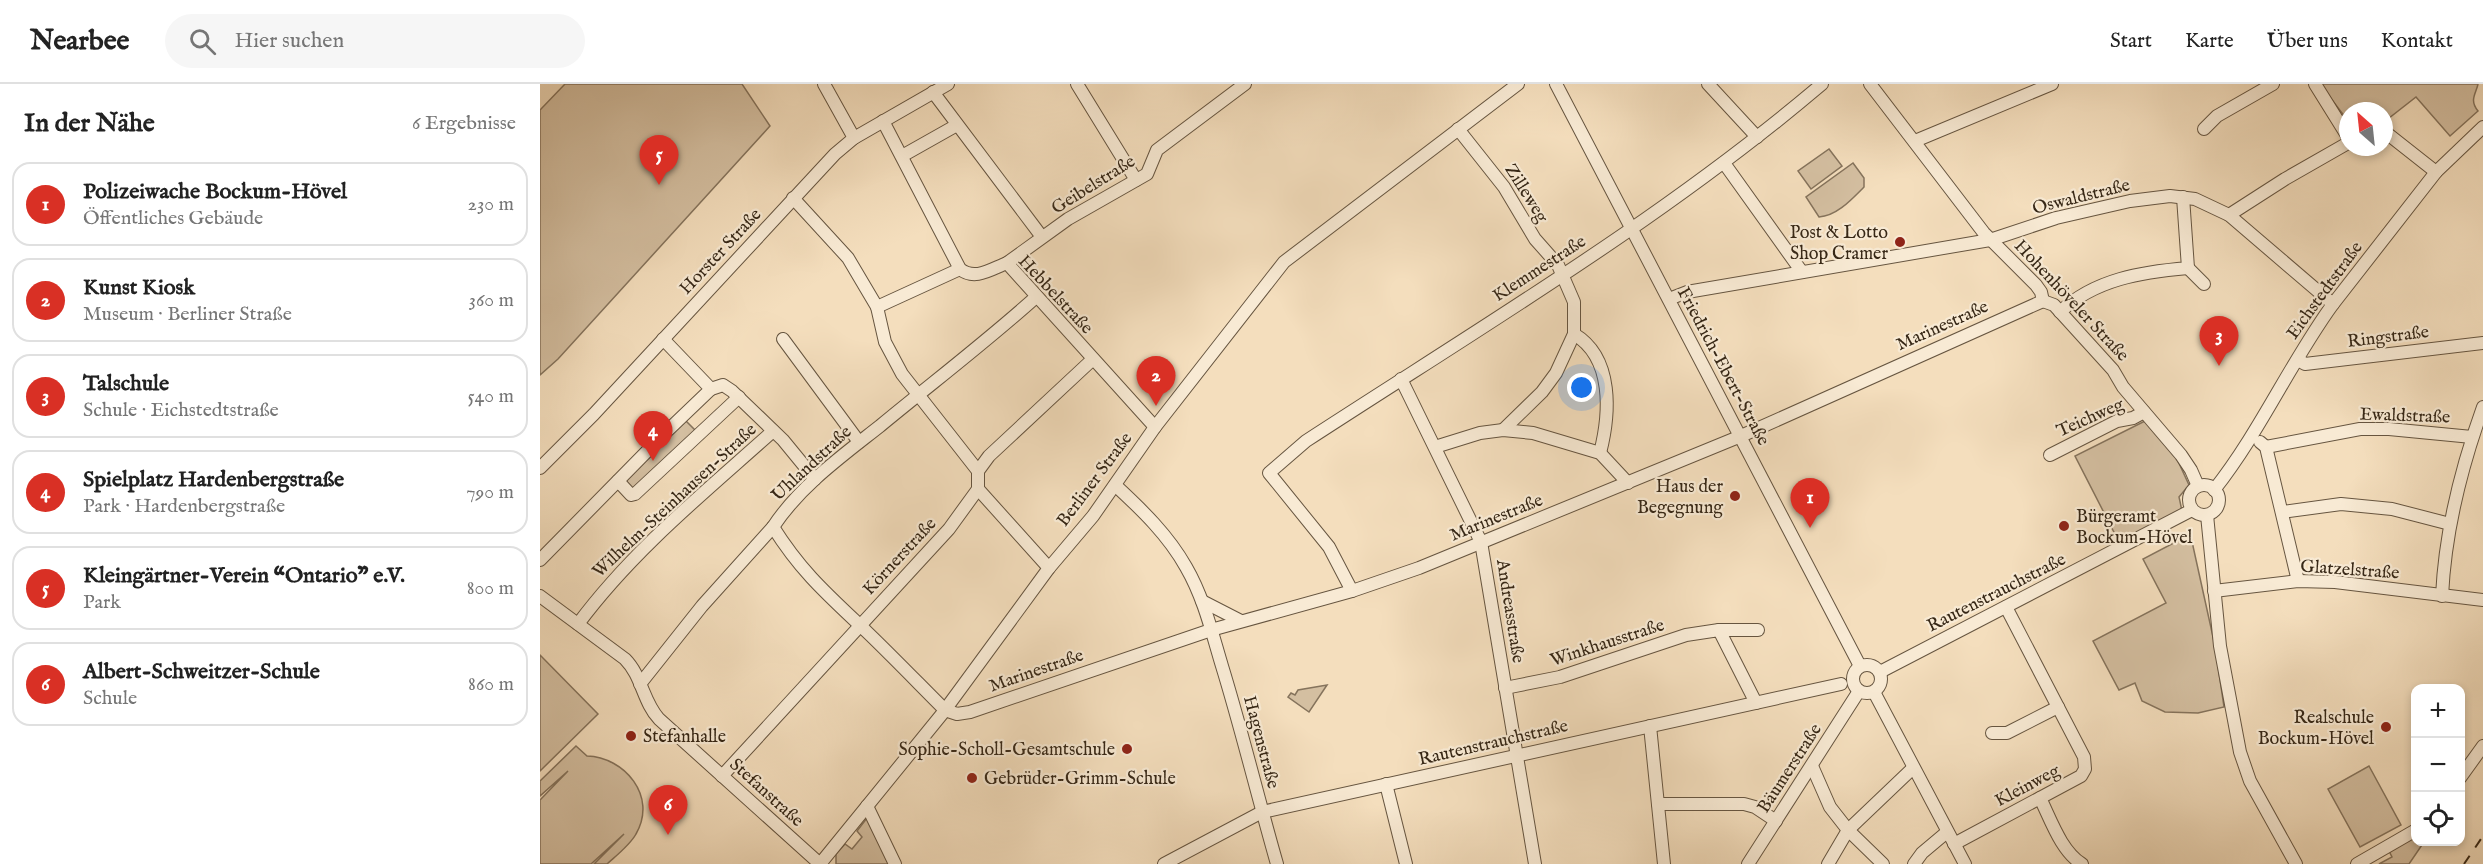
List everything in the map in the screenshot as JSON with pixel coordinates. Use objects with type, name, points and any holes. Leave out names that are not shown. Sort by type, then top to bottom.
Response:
[{"type":"street","points":[[824,84],[854,138]]},
{"type":"street","name":"Horster Straße","points":[[540,468],[594,414],[793,198],[854,138],[948,84]]},
{"type":"street","points":[[1077,84],[1136,180]]},
{"type":"street","name":"Geibelstraße","points":[[1007,263],[1068,219],[1136,180],[1150,169],[1156,150],[1245,84]]},
{"type":"street","name":"Berliner Straße","points":[[820,864],[945,710],[1049,568],[1093,516],[1155,427],[1284,262],[1518,84]]},
{"type":"street","name":"Friedrich-Ebert-Straße","points":[[1556,84],[1860,666]]},
{"type":"street","points":[[1708,84],[1757,137]]},
{"type":"street","name":"Klemmestraße","points":[[1352,591],[1329,547],[1269,473],[1306,441],[1631,228],[1724,164],[1822,84]]},
{"type":"street","name":"Hohenhöveler Straße","points":[[1870,84],[1990,240],[2036,285],[2043,301],[2054,305],[2113,370],[2123,387],[2181,455],[2198,486]]},
{"type":"street","points":[[1915,141],[2052,84]]},
{"type":"street","points":[[2204,129],[2217,116],[2273,84]]},
{"type":"street","points":[[2316,84],[2339,122]]},
{"type":"street","points":[[933,92],[1042,237]]},
{"type":"street","points":[[877,307],[960,269],[883,121]]},
{"type":"street","points":[[902,156],[957,125]]},
{"type":"street","name":"Eichstedtstraße","points":[[2214,490],[2252,434],[2333,304],[2436,172],[2483,128]]},
{"type":"street","name":"Zilleweg","points":[[1458,129],[1504,187],[1534,239],[1563,273],[1574,302],[1574,334],[1556,373],[1542,392],[1503,430]]},
{"type":"street","points":[[2393,138],[2436,172]]},
{"type":"street","points":[[2229,215],[2339,148]]},
{"type":"street","points":[[1724,164],[1802,272]]},
{"type":"street","name":"Oswaldstraße","points":[[1669,299],[1687,292],[1990,240],[2056,218],[2093,209],[2170,196],[2195,199],[2229,215],[2333,304]]},
{"type":"street","points":[[2183,197],[2188,267],[2204,284]]},
{"type":"street","points":[[793,198],[848,258],[877,307],[885,342],[892,357],[917,395],[978,471]]},
{"type":"street","name":"Hebbelstraße","points":[[960,269],[965,273],[977,275],[1007,263],[1155,427]]},
{"type":"street","points":[[2060,312],[2083,295],[2125,277],[2188,267]]},
{"type":"street","name":"Uhlandstraße","points":[[640,684],[702,606],[781,514],[815,479],[983,344],[1036,297]]},
{"type":"street","name":"Marinestraße","points":[[945,710],[957,714],[970,712],[1211,630],[1352,591],[1419,568],[1741,436],[2043,301]]},
{"type":"street","points":[[1574,334],[1590,347],[1597,358],[1605,385],[1607,409],[1600,453]]},
{"type":"street","points":[[663,339],[711,389]]},
{"type":"street","points":[[783,339],[859,442]]},
{"type":"street","name":"Ringstraße","points":[[2298,360],[2306,364],[2483,343]]},
{"type":"street","points":[[1049,568],[978,489],[978,471],[989,456],[1093,359]]},
{"type":"street","name":"Andreasstraße","points":[[1401,380],[1481,542],[1535,864]]},
{"type":"street","points":[[540,560],[711,389],[723,385],[739,397],[773,431],[815,479]]},
{"type":"street","points":[[618,481],[631,495],[635,494],[739,397]]},
{"type":"street","points":[[2442,596],[2443,561],[2450,524],[2472,437],[2483,407]]},
{"type":"street","name":"Teichweg","points":[[2050,455],[2117,421],[2133,418],[2144,412]]},
{"type":"street","name":"Ewaldstraße","points":[[2266,447],[2360,429],[2389,429],[2472,437]]},
{"type":"street","points":[[1435,447],[1480,433],[1503,430],[1533,433],[1600,453],[1628,483]]},
{"type":"street","name":"Wilhelm-Steinhausen-Straße","points":[[578,624],[605,588],[642,549],[773,431]]},
{"type":"street","points":[[2252,434],[2266,447],[2298,581]]},
{"type":"street","points":[[1114,485],[1142,509],[1167,538],[1187,568],[1202,601],[1211,630]]},
{"type":"street","points":[[2198,486],[2207,486],[2214,490],[2218,498],[2217,507],[2207,515],[2199,515],[2192,510],[2189,497],[2198,486]]},
{"type":"street","name":"Körnerstraße","points":[[722,776],[949,529],[978,489]]},
{"type":"street","points":[[2282,512],[2341,504],[2391,509],[2450,524]]},
{"type":"street","name":"Rautenstrauchstraße","points":[[1880,672],[2192,510]]},
{"type":"street","points":[[2207,515],[2220,646],[2243,762],[2255,791],[2296,864]]},
{"type":"street","points":[[773,526],[806,575],[945,710]]},
{"type":"street","name":"Glatzelstraße","points":[[2214,591],[2298,581],[2362,584],[2483,600]]},
{"type":"street","name":"Stefanstraße","points":[[540,596],[625,659],[633,669],[653,712],[820,864]]},
{"type":"street","points":[[1202,601],[1240,621]]},
{"type":"street","name":"Kleinweg","points":[[1954,844],[2081,776],[2085,770],[2084,758],[2006,607]]},
{"type":"street","name":"Hagenstraße","points":[[1211,630],[1277,864]]},
{"type":"street","points":[[1719,630],[1756,703]]},
{"type":"street","name":"Winkhausstraße","points":[[1505,688],[1560,676],[1686,635],[1719,630],[1758,630]]},
{"type":"street","points":[[1871,665],[1880,672],[1881,681],[1874,692],[1859,691],[1854,685],[1852,676],[1860,666],[1871,665]]},
{"type":"street","name":"Rautenstrauchstraße","points":[[1164,864],[1262,812],[1841,684]]},
{"type":"street","name":"Bäumerstraße","points":[[1748,864],[1859,691]]},
{"type":"street","points":[[1874,692],[1965,864]]},
{"type":"street","points":[[1992,733],[1996,735],[2007,733],[2058,707]]},
{"type":"street","points":[[1650,726],[1664,864]]},
{"type":"street","points":[[2465,771],[2483,746]]},
{"type":"street","points":[[1812,766],[1830,807],[1848,830],[1883,864]]},
{"type":"street","points":[[1828,864],[1848,830],[1914,768]]},
{"type":"street","points":[[1386,784],[1406,864]]},
{"type":"street","points":[[2040,798],[2066,850],[2082,864]]},
{"type":"street","points":[[1658,804],[1744,804],[1755,807],[1776,821]]},
{"type":"street","points":[[867,806],[895,864]]},
{"type":"street","points":[[1914,864],[1922,853],[1947,832]]},
{"type":"street","points":[[2357,864],[2411,832]]},
{"type":"shaded area","points":[[565,84],[742,84],[770,126],[558,359],[540,375],[540,110]]},
{"type":"shaded area","points":[[2320,84],[2478,84],[2474,104],[2478,111],[2450,136],[2416,97],[2393,115],[2393,102],[2339,102],[2339,109]]},
{"type":"shaded area","points":[[1829,149],[1842,166],[1811,189],[1798,171]]},
{"type":"shaded area","points":[[1853,163],[1864,178],[1864,187],[1832,214],[1819,217],[1806,197]]},
{"type":"shaded area","points":[[685,420],[697,432],[635,489],[629,488],[625,479]]},
{"type":"shaded area","points":[[2145,421],[2177,459],[2189,485],[2179,497],[2182,511],[2120,544],[2075,456]]},
{"type":"shaded area","points":[[2185,537],[2191,537],[2215,646],[2224,707],[2198,713],[2165,712],[2142,701],[2135,683],[2119,690],[2093,641],[2166,603],[2143,559]]},
{"type":"shaded area","points":[[540,655],[598,714],[540,771]]},
{"type":"shaded area","points":[[1327,685],[1309,712],[1288,697],[1291,693],[1295,695],[1298,690]]},
{"type":"shaded area","points":[[576,746],[587,756],[613,763],[634,781],[643,806],[642,820],[630,842],[607,864],[594,864],[624,834],[591,864],[540,864],[540,800],[568,771],[540,796],[540,781]]},
{"type":"shaded area","points":[[2369,766],[2401,825],[2360,847],[2328,789]]},
{"type":"shaded area","points":[[867,818],[890,864],[836,864],[836,854],[845,844],[852,849],[862,837],[857,831]]},
{"type":"shaded area","points":[[2411,839],[2411,846],[2421,846],[2409,864],[2379,864],[2392,857],[2389,851]]},
{"type":"railway","points":[[2464,864],[2483,836]]},
{"type":"place","name":"Kleingärtner-Verein “Ontario” e.V.","points":[[659,185]]},
{"type":"place","name":"Post & Lotto Shop Cramer","points":[[1900,242]]},
{"type":"place","name":"Talschule","points":[[2219,366]]},
{"type":"place","name":"Kunst Kiosk","points":[[1156,406]]},
{"type":"place","name":"Spielplatz Hardenbergstraße","points":[[653,461]]},
{"type":"place","name":"Haus der Begegnung","points":[[1735,496]]},
{"type":"place","name":"Bürgeramt Bockum-Hövel","points":[[2064,526]]},
{"type":"place","name":"Polizeiwache Bockum-Hövel","points":[[1810,528]]},
{"type":"place","name":"Realschule Bockum-Hövel","points":[[2386,727]]},
{"type":"place","name":"Stefanhalle","points":[[631,736]]},
{"type":"place","name":"Sophie-Scholl-Gesamtschule","points":[[1127,749]]},
{"type":"place","name":"Gebrüder-Grimm-Schule","points":[[972,778]]},
{"type":"place","name":"Albert-Schweitzer-Schule","points":[[668,835]]}]
